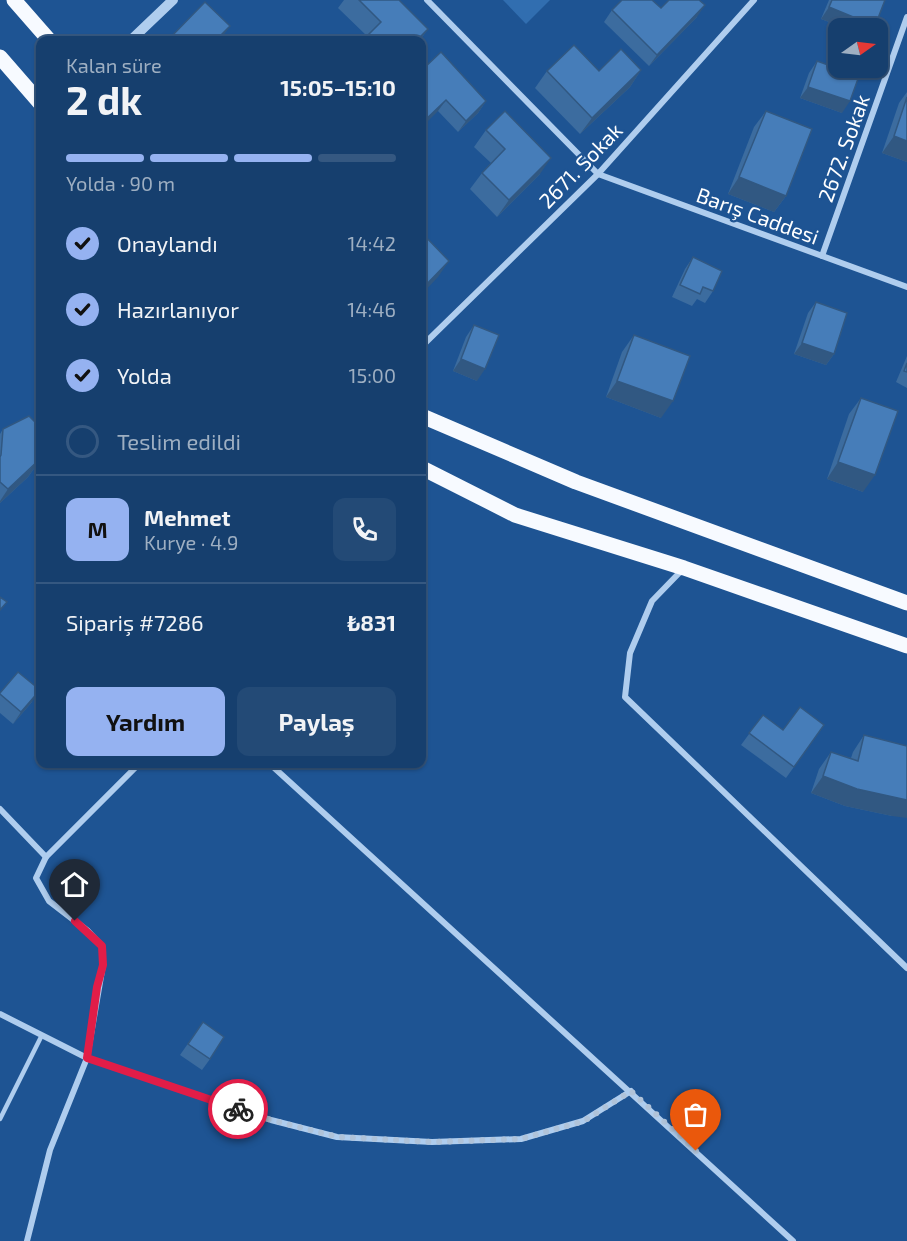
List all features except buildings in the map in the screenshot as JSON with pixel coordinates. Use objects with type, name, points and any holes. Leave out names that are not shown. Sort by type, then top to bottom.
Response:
[{"type":"main road","points":[[14,0],[46,36]]},
{"type":"main road","points":[[1,60],[36,99]]},
{"type":"main road","points":[[426,418],[576,482],[907,603]]},
{"type":"main road","points":[[426,470],[514,515],[684,568],[907,646]]},
{"type":"street","points":[[135,36],[173,0]]},
{"type":"street","points":[[427,0],[598,174]]},
{"type":"street","name":"2671. Sokak","points":[[426,342],[598,174],[754,0]]},
{"type":"street","name":"2672. Sokak","points":[[822,256],[907,17]]},
{"type":"street","name":"Barış Caddesi","points":[[598,174],[907,287]]},
{"type":"street","points":[[684,568],[652,601],[630,653],[625,697],[907,968]]},
{"type":"street","points":[[27,1241],[50,1150],[87,1058],[97,987],[103,965],[102,946],[88,931],[49,901],[36,878],[46,857],[135,768]]},
{"type":"street","points":[[274,768],[793,1241]]},
{"type":"street","points":[[0,809],[46,857]]},
{"type":"street","points":[[0,1014],[41,1037],[87,1058],[271,1120],[338,1137],[432,1142],[521,1139],[584,1121],[631,1091]]},
{"type":"lane","points":[[0,1119],[41,1037]]},
{"type":"shaded area","points":[[503,0],[550,0],[526,24]]},
{"type":"way so far","points":[[238,1109],[338,1137],[432,1142],[521,1139],[584,1121],[631,1091],[696,1151]]},
{"type":"route","points":[[75,921],[102,946],[103,965],[97,987],[87,1058],[173,1085],[238,1109]]}]
